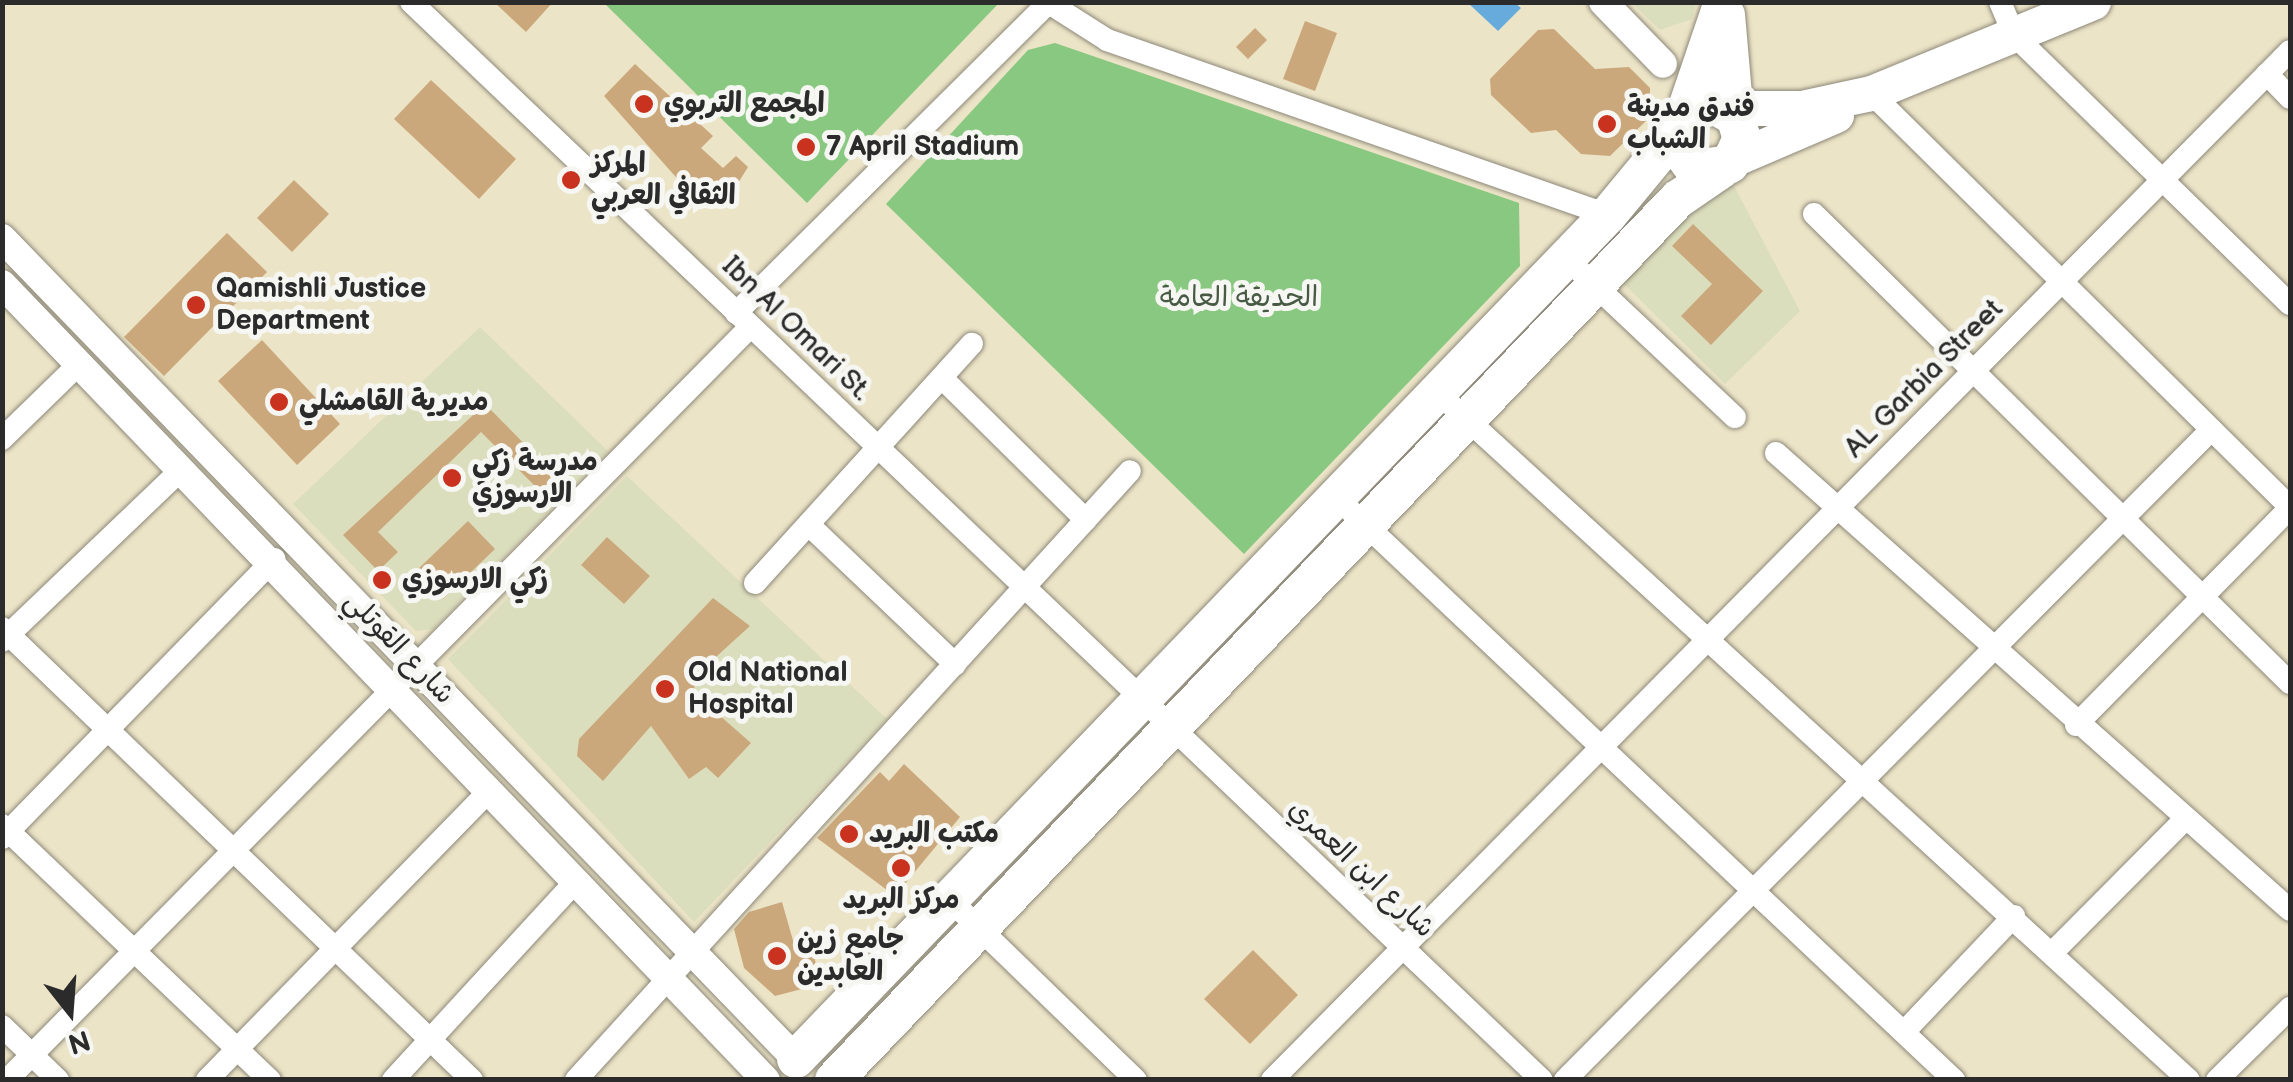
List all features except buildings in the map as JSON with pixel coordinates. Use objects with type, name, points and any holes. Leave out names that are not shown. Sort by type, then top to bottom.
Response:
[{"type":"highway","points":[[1724,2],[1732,111],[1729,163]]},
{"type":"highway","points":[[778,1073],[1608,216],[1680,124],[1724,2]]},
{"type":"highway","points":[[1680,124],[1732,111]]},
{"type":"highway","points":[[1680,124],[1687,164],[1729,163]]},
{"type":"highway","points":[[778,1073],[818,1063],[834,1080],[1678,199],[1729,163]]},
{"type":"main road","points":[[1729,163],[1871,93],[2093,2]]},
{"type":"main road","points":[[1732,111],[1801,108],[1871,93]]},
{"type":"street","name":"Ibn Al Omari St.","points":[[411,2],[1140,700]]},
{"type":"street","points":[[1603,2],[1663,64]]},
{"type":"street","points":[[2000,2],[2014,35],[2290,304]]},
{"type":"street","points":[[7,1080],[390,691],[1049,3],[1107,40],[1608,216]]},
{"type":"street","name":"AL Garbia Street","points":[[1601,750],[2290,51]]},
{"type":"street","points":[[2267,74],[2290,98]]},
{"type":"street","points":[[1871,93],[2290,508],[2076,725]]},
{"type":"street","points":[[1814,214],[1970,375],[2290,684]]},
{"type":"street","name":"شارع القوتلي","points":[[2,238],[693,951],[778,1073]]},
{"type":"street","points":[[1566,258],[1734,418]]},
{"type":"street","name":"شارع القوتلي","points":[[2,284],[180,470],[274,559],[390,691],[669,978],[778,1073]]},
{"type":"street","points":[[756,584],[972,344]]},
{"type":"street","points":[[2,440],[79,364]]},
{"type":"street","points":[[942,378],[1086,520]]},
{"type":"street","points":[[1437,392],[2189,1080]]},
{"type":"street","points":[[1566,1080],[2210,431]]},
{"type":"street","points":[[1776,453],[2076,725],[2290,910]]},
{"type":"street","points":[[180,470],[5,634],[472,1080]]},
{"type":"street","points":[[576,1080],[1130,472]]},
{"type":"street","points":[[1336,497],[1954,1080]]},
{"type":"street","points":[[809,525],[955,664]]},
{"type":"street","points":[[270,1080],[5,832],[274,559]]},
{"type":"street","name":"شارع ابن العمري","points":[[1140,700],[1542,1080]]},
{"type":"street","points":[[1272,1080],[1601,750]]},
{"type":"street","points":[[207,1080],[489,791]]},
{"type":"street","points":[[2052,952],[2186,818]]},
{"type":"street","points":[[393,1080],[575,882]]},
{"type":"street","points":[[948,900],[1136,1080]]},
{"type":"street","points":[[1904,1032],[2014,916]]},
{"type":"street","points":[[2217,1080],[2290,1008]]},
{"type":"street","points":[[2,1026],[58,1080]]},
{"type":"shaded area","points":[[1632,3],[1696,3],[1692,19],[1660,30]]},
{"type":"shaded area","points":[[1733,184],[1800,311],[1725,384],[1621,281],[1706,196]]},
{"type":"shaded area","name":"مدرسة زكي الارسوزي","points":[[480,327],[608,451],[433,629],[416,631],[293,504]]},
{"type":"shaded area","name":"Old National Hospital","points":[[627,476],[887,719],[694,922],[448,659]]},
{"type":"green space","name":"7 April Stadium","points":[[604,3],[999,3],[807,203]]},
{"type":"green space","name":"الحديقة العامة","points":[[1055,43],[1519,203],[1520,266],[1244,554],[886,204],[1028,50]]},
{"type":"water","points":[[1468,3],[1515,3],[1521,8],[1498,31]]},
{"type":"place","name":"المجمع التربوي","points":[[644,104]]},
{"type":"place","name":"فندق مدينة الشباب","points":[[1607,124]]},
{"type":"place","name":"7 April Stadium","points":[[806,147]]},
{"type":"place","name":"المركز الثقافي العربي","points":[[571,180]]},
{"type":"place","name":"Qamishli Justice Department","points":[[196,305]]},
{"type":"place","name":"مديرية القامشلي","points":[[279,402]]},
{"type":"place","name":"مدرسة زكي الارسوزي","points":[[452,478]]},
{"type":"place","name":"زكي الارسوزي","points":[[382,580]]},
{"type":"place","name":"Old National Hospital","points":[[665,689]]},
{"type":"place","name":"مكتب البريد","points":[[849,834]]},
{"type":"place","name":"مركز البريد","points":[[901,868]]},
{"type":"place","name":"جامع زين العابدين","points":[[777,956]]}]
